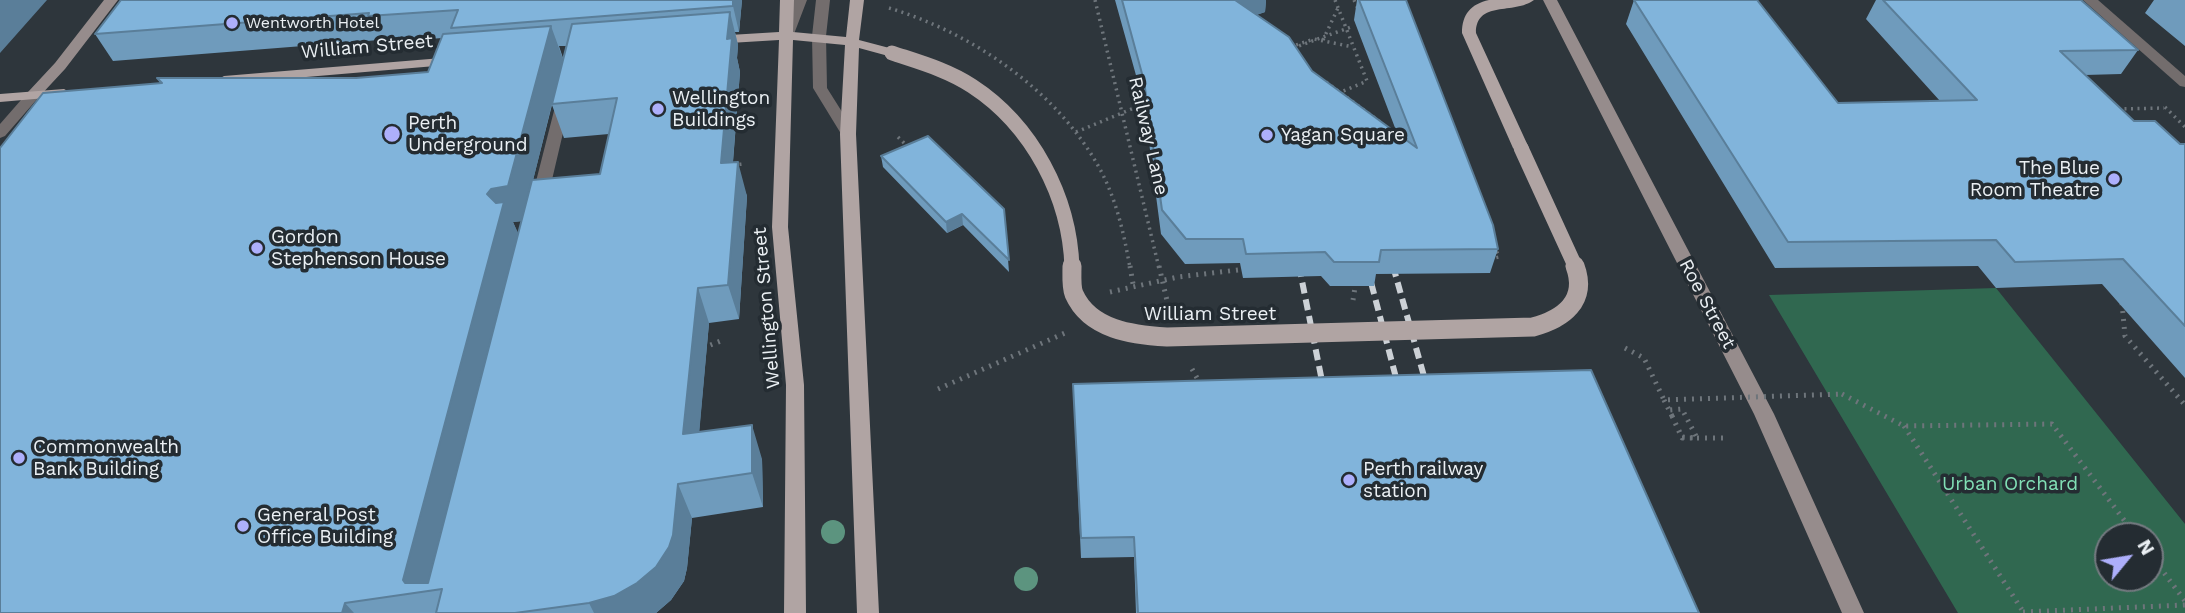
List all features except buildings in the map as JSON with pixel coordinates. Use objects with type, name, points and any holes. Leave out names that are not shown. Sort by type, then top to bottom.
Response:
[{"type":"main road","points":[[33,96],[111,0]]},
{"type":"main road","name":"Wellington Street","points":[[787,0],[780,227],[795,385],[795,613]]},
{"type":"main road","points":[[857,0],[852,41],[848,134],[868,613]]},
{"type":"main road","name":"William Street","points":[[699,41],[787,34],[852,41],[948,73],[992,99],[1017,126],[1042,161],[1059,196],[1069,231],[1073,292],[1084,310],[1106,326],[1131,335],[1167,337],[1521,329],[1540,326],[1562,316],[1577,299],[1581,286],[1577,270],[1469,33],[1468,23],[1472,12],[1484,4],[1527,0]]},
{"type":"main road","name":"Roe Street","points":[[1550,0],[1764,414],[1853,613]]},
{"type":"main road","name":"William Street","points":[[205,81],[469,60]]},
{"type":"main road","points":[[0,98],[84,91]]},
{"type":"street","points":[[787,34],[800,0]]},
{"type":"street","points":[[823,0],[819,36],[820,88],[848,134]]},
{"type":"street","points":[[2090,0],[2185,83]]},
{"type":"street","points":[[535,216],[569,78]]},
{"type":"street","points":[[0,133],[33,96]]},
{"type":"path","name":"Railway Lane","points":[[1095,0],[1169,307]]},
{"type":"path","points":[[1330,97],[1367,81],[1335,0]]},
{"type":"path","points":[[1354,0],[1362,16]]},
{"type":"path","points":[[1323,40],[1338,7]]},
{"type":"path","points":[[1290,49],[1358,24]]},
{"type":"path","points":[[1280,51],[1314,38],[1354,47]]},
{"type":"path","points":[[969,41],[975,39]]},
{"type":"path","points":[[1321,78],[1378,118],[1390,133]]},
{"type":"path","points":[[1076,132],[1144,104]]},
{"type":"path","points":[[2108,110],[2164,108],[2171,104]]},
{"type":"path","points":[[2164,108],[2185,127]]},
{"type":"path","points":[[898,136],[916,156]]},
{"type":"path","points":[[730,165],[743,164]]},
{"type":"path","points":[[1488,260],[1499,257],[1494,245]]},
{"type":"path","points":[[1098,296],[1133,284],[1221,270],[1252,269]]},
{"type":"path","points":[[1353,296],[1356,276]]},
{"type":"path","points":[[2113,292],[2122,302],[2125,336],[2185,405]]},
{"type":"path","points":[[938,389],[1065,333],[1072,322]]},
{"type":"path","points":[[697,351],[723,340]]},
{"type":"path","points":[[1625,348],[1644,358],[1664,400],[1670,412],[1676,425],[1682,437],[1697,438],[1682,409],[1669,410],[1673,419],[1677,429],[1682,438],[1726,438]]},
{"type":"path","points":[[1186,358],[1203,390]]},
{"type":"path","points":[[1664,400],[1842,394],[1904,426],[2052,424],[2126,522]]},
{"type":"path","points":[[1904,426],[2023,612],[2185,603]]},
{"type":"path","points":[[2164,574],[2185,603]]},
{"type":"green space","name":"Urban Orchard","points":[[1996,288],[2185,524],[2185,613],[1958,613],[1769,295]]},
{"type":"railway","points":[[1390,256],[1393,268]]},
{"type":"railway","points":[[1298,259],[1300,268]]},
{"type":"railway","points":[[1299,266],[1325,396]]},
{"type":"railway","points":[[1393,266],[1429,394]]},
{"type":"railway","points":[[1367,267],[1400,393]]},
{"type":"place","name":"Wentworth Hotel","points":[[232,23]]},
{"type":"place","name":"Wellington Buildings","points":[[658,109]]},
{"type":"place","name":"Perth Underground","points":[[392,134]]},
{"type":"place","name":"Yagan Square","points":[[1267,135]]},
{"type":"place","name":"The Blue Room Theatre","points":[[2114,179]]},
{"type":"place","name":"Gordon Stephenson House","points":[[257,248]]},
{"type":"place","name":"Commonwealth Bank Building","points":[[19,458]]},
{"type":"place","name":"Perth railway station","points":[[1349,480]]},
{"type":"place","name":"General Post Office Building","points":[[243,526]]}]
